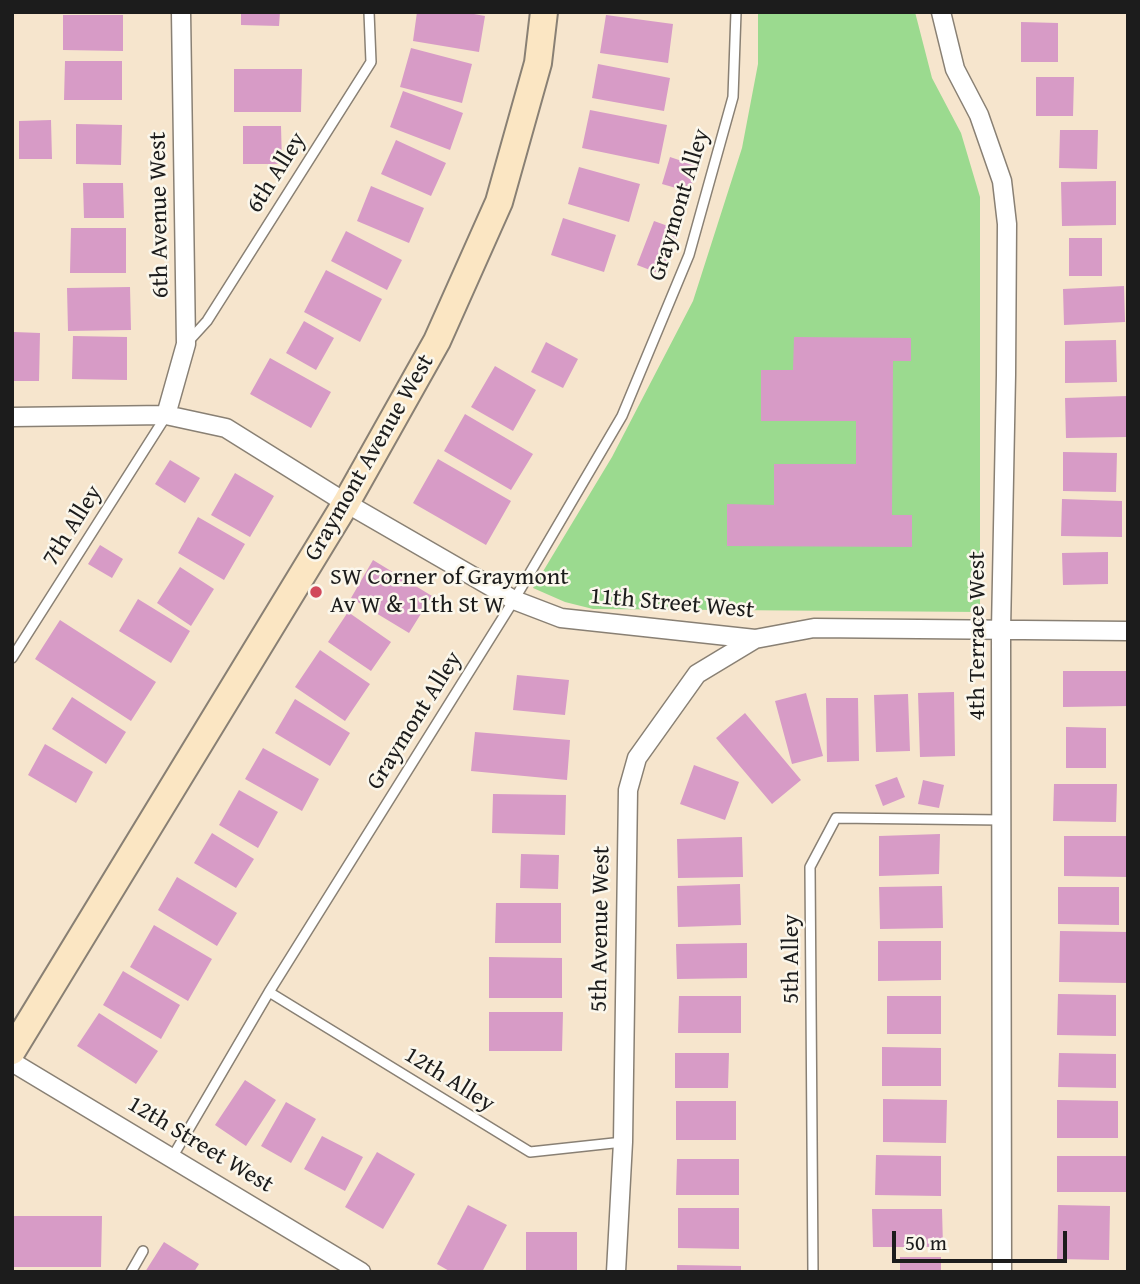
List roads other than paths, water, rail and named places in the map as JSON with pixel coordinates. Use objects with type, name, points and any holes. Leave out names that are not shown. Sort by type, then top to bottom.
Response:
[{"type":"main road","name":"Graymont Avenue West","points":[[12,1051],[346,503],[438,341],[499,202],[538,62],[544,12]]},
{"type":"street","name":"6th Avenue West","points":[[166,415],[186,344],[181,12]]},
{"type":"street","name":"4th Terrace West","points":[[941,12],[955,69],[979,116],[1002,181],[1007,224],[1001,630],[1002,1272]]},
{"type":"street","name":"11th Street West","points":[[12,416],[166,415],[226,428],[346,503],[514,600],[561,618],[755,639],[814,628],[1128,631]]},
{"type":"street","name":"5th Avenue West","points":[[616,1272],[622,1142],[628,790],[637,758],[697,674],[755,639]]},
{"type":"street","name":"12th Street West","points":[[12,1062],[173,1156],[361,1272]]},
{"type":"lane","name":"6th Alley","points":[[186,344],[206,321],[371,62],[369,12]]},
{"type":"lane","name":"Graymont Alley","points":[[173,1156],[270,992],[514,600],[622,416],[689,255],[733,97],[736,12]]},
{"type":"lane","name":"7th Alley","points":[[12,658],[166,415]]},
{"type":"lane","name":"5th Alley","points":[[813,1272],[810,867],[836,818],[1002,820]]},
{"type":"lane","name":"12th Alley","points":[[270,992],[530,1152],[622,1142]]},
{"type":"lane","points":[[131,1272],[143,1251]]},
{"type":"place","name":"SW Corner of Graymont Av W & 11th St W","points":[[316,592]]}]
